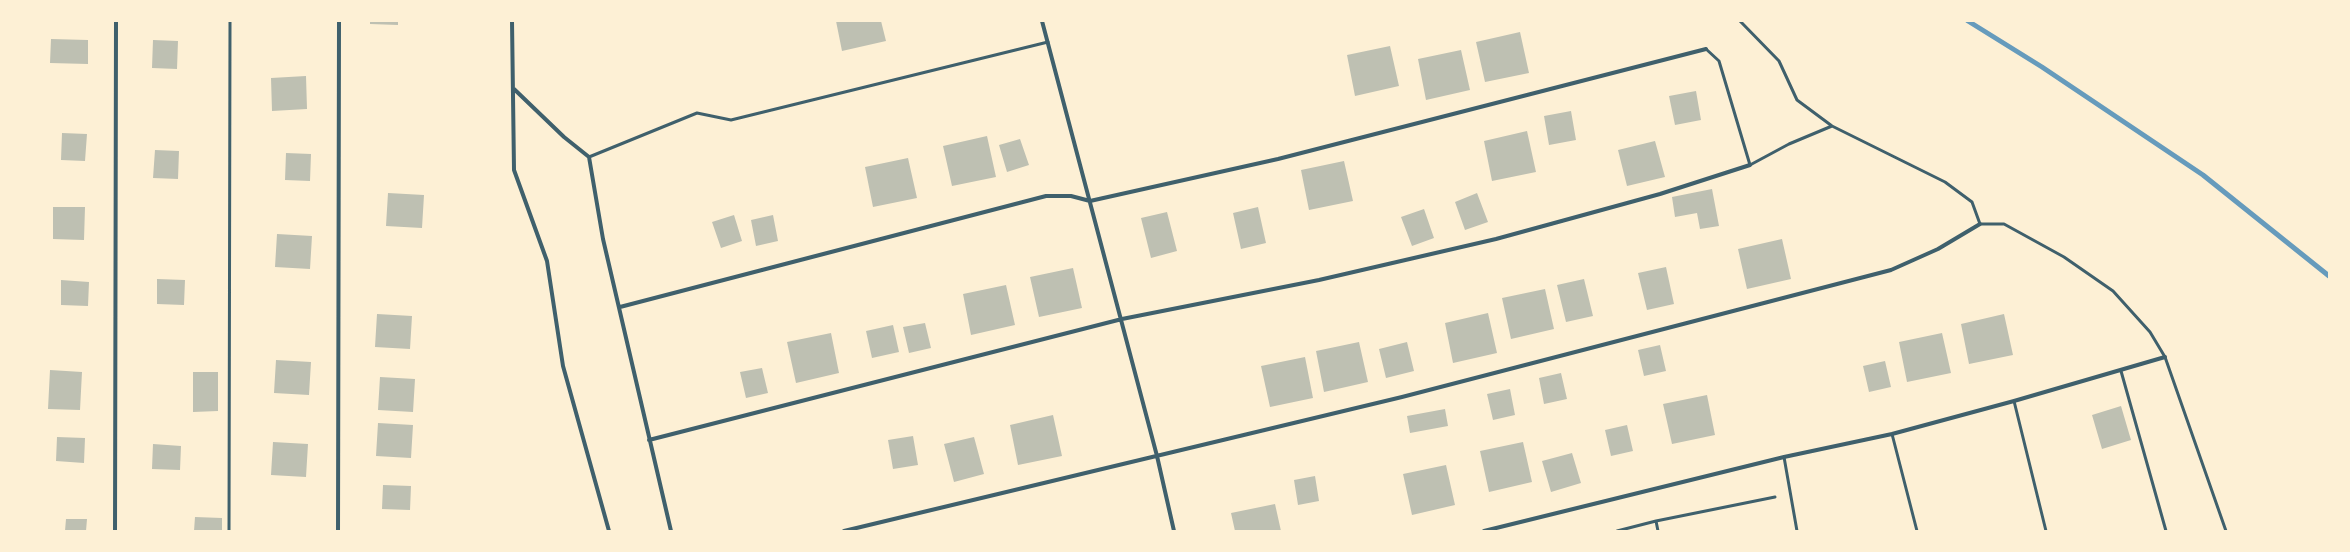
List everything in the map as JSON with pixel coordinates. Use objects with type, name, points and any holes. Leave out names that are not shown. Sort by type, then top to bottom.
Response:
[{"type":"street","points":[[115,531],[116,21]]},
{"type":"street","points":[[338,531],[339,21]]},
{"type":"street","points":[[512,21],[514,170],[547,261],[563,366],[609,531]]},
{"type":"street","points":[[1042,21],[1122,319],[1157,456],[1174,531]]},
{"type":"street","points":[[620,307],[1046,196],[1071,196],[1090,201],[1278,159],[1706,49]]},
{"type":"street","points":[[514,89],[589,157],[603,239],[620,307],[649,440],[672,531]]},
{"type":"street","points":[[649,440],[1122,319],[1319,280],[1496,238],[1660,194],[1750,165]]},
{"type":"street","points":[[844,531],[1402,397],[1891,270],[1938,249],[1980,224]]},
{"type":"street","points":[[1484,531],[1784,457],[1892,434],[2121,371],[2165,357]]},
{"type":"lane","points":[[229,531],[230,21]]},
{"type":"lane","points":[[1740,21],[1779,61],[1798,100],[1832,126],[1883,149],[1945,182],[1972,202],[1980,224],[2004,224],[2064,257],[2113,291],[2150,332],[2165,357],[2226,531]]},
{"type":"lane","points":[[589,157],[697,113],[731,120],[1048,42]]},
{"type":"lane","points":[[1706,49],[1719,61],[1750,165],[1789,144],[1832,126]]},
{"type":"lane","points":[[2121,371],[2166,531]]},
{"type":"lane","points":[[2014,401],[2046,531]]},
{"type":"lane","points":[[1892,434],[1917,531]]},
{"type":"lane","points":[[1784,457],[1796,531]]},
{"type":"lane","points":[[1617,531],[1656,521],[1776,497]]},
{"type":"lane","points":[[1656,521],[1658,531]]},
{"type":"building","points":[[370,21],[398,21],[398,25],[370,24]]},
{"type":"building","points":[[836,21],[881,21],[886,41],[842,51]]},
{"type":"building","points":[[1520,32],[1529,73],[1485,82],[1476,42]]},
{"type":"building","points":[[51,39],[88,40],[88,64],[50,63]]},
{"type":"building","points":[[153,40],[178,41],[177,69],[152,68]]},
{"type":"building","points":[[1390,46],[1399,86],[1355,96],[1347,55]]},
{"type":"building","points":[[1461,50],[1470,90],[1426,100],[1418,59]]},
{"type":"building","points":[[306,76],[307,109],[272,111],[271,78]]},
{"type":"building","points":[[1696,91],[1701,120],[1675,125],[1669,96]]},
{"type":"building","points":[[1571,111],[1576,140],[1549,145],[1544,116]]},
{"type":"building","points":[[1527,131],[1536,172],[1492,181],[1484,141]]},
{"type":"building","points":[[62,133],[87,134],[85,161],[61,160]]},
{"type":"building","points":[[987,136],[996,177],[952,186],[943,146]]},
{"type":"building","points":[[1020,139],[1029,165],[1007,172],[999,145]]},
{"type":"building","points":[[1655,141],[1665,177],[1627,186],[1618,150]]},
{"type":"building","points":[[155,150],[179,151],[178,179],[153,178]]},
{"type":"building","points":[[286,153],[311,154],[310,181],[285,180]]},
{"type":"building","points":[[908,158],[917,198],[873,207],[865,167]]},
{"type":"building","points":[[1344,161],[1353,201],[1309,210],[1301,170]]},
{"type":"building","points":[[1712,189],[1719,226],[1700,229],[1697,213],[1675,217],[1672,197]]},
{"type":"building","points":[[388,193],[424,195],[422,228],[386,226]]},
{"type":"building","points":[[1477,193],[1488,222],[1465,230],[1455,202]]},
{"type":"building","points":[[53,207],[85,207],[84,240],[53,239]]},
{"type":"building","points":[[1258,207],[1266,243],[1241,249],[1233,213]]},
{"type":"building","points":[[1424,209],[1434,238],[1412,246],[1401,217]]},
{"type":"building","points":[[1167,212],[1177,251],[1151,258],[1141,218]]},
{"type":"building","points":[[734,215],[742,241],[721,248],[712,222]]},
{"type":"building","points":[[773,215],[778,241],[756,246],[751,220]]},
{"type":"building","points":[[277,234],[312,236],[310,269],[275,267]]},
{"type":"building","points":[[1782,239],[1791,279],[1747,289],[1738,249]]},
{"type":"building","points":[[1666,267],[1674,304],[1647,310],[1638,273]]},
{"type":"building","points":[[1073,268],[1082,308],[1039,317],[1030,277]]},
{"type":"building","points":[[157,279],[185,280],[184,305],[157,304]]},
{"type":"building","points":[[1584,279],[1593,316],[1566,322],[1557,285]]},
{"type":"building","points":[[61,280],[89,282],[88,306],[61,305]]},
{"type":"building","points":[[1006,285],[1015,325],[971,335],[963,294]]},
{"type":"building","points":[[1545,289],[1554,329],[1511,339],[1502,298]]},
{"type":"building","points":[[1488,313],[1497,353],[1453,363],[1445,323]]},
{"type":"building","points":[[377,314],[412,316],[410,349],[375,347]]},
{"type":"building","points":[[2004,314],[2013,355],[1969,364],[1961,324]]},
{"type":"building","points":[[925,323],[931,348],[909,353],[903,327]]},
{"type":"building","points":[[893,325],[899,352],[872,358],[866,331]]},
{"type":"building","points":[[831,333],[839,373],[796,383],[787,342]]},
{"type":"building","points":[[1942,333],[1951,373],[1907,382],[1899,342]]},
{"type":"building","points":[[1359,342],[1368,382],[1324,392],[1316,351]]},
{"type":"building","points":[[1407,342],[1414,371],[1386,378],[1379,349]]},
{"type":"building","points":[[1660,345],[1666,371],[1644,376],[1638,350]]},
{"type":"building","points":[[1305,357],[1313,398],[1270,407],[1261,366]]},
{"type":"building","points":[[276,360],[311,362],[309,395],[274,393]]},
{"type":"building","points":[[1885,361],[1891,387],[1869,392],[1863,366]]},
{"type":"building","points":[[762,368],[768,393],[746,398],[740,372]]},
{"type":"building","points":[[50,370],[82,372],[80,410],[48,409]]},
{"type":"building","points":[[193,372],[218,372],[218,411],[193,412]]},
{"type":"building","points":[[1561,373],[1567,399],[1544,404],[1539,378]]},
{"type":"building","points":[[380,377],[415,379],[413,412],[378,410]]},
{"type":"building","points":[[1510,389],[1515,415],[1493,420],[1487,394]]},
{"type":"building","points":[[1707,395],[1715,435],[1672,444],[1663,404]]},
{"type":"building","points":[[2121,406],[2131,440],[2102,449],[2092,415]]},
{"type":"building","points":[[1445,409],[1448,426],[1410,433],[1407,416]]},
{"type":"building","points":[[1053,415],[1062,456],[1018,465],[1010,425]]},
{"type":"building","points":[[378,423],[413,425],[411,458],[376,456]]},
{"type":"building","points":[[1627,425],[1633,451],[1611,456],[1605,430]]},
{"type":"building","points":[[913,436],[918,465],[893,469],[888,440]]},
{"type":"building","points":[[57,437],[85,438],[84,463],[56,461]]},
{"type":"building","points":[[974,437],[984,474],[954,482],[944,444]]},
{"type":"building","points":[[273,442],[308,444],[306,477],[271,475]]},
{"type":"building","points":[[1523,442],[1532,482],[1489,492],[1480,451]]},
{"type":"building","points":[[153,444],[181,446],[180,470],[152,469]]},
{"type":"building","points":[[1572,453],[1581,483],[1551,492],[1542,461]]},
{"type":"building","points":[[1446,465],[1455,505],[1412,515],[1403,474]]},
{"type":"building","points":[[1315,476],[1319,501],[1298,505],[1294,480]]},
{"type":"building","points":[[383,485],[411,486],[410,510],[382,509]]},
{"type":"building","points":[[1275,504],[1281,531],[1235,531],[1231,513]]},
{"type":"building","points":[[195,517],[222,518],[222,531],[194,531]]},
{"type":"building","points":[[66,519],[87,519],[86,531],[65,531]]},
{"type":"waterway","points":[[1968,21],[2042,67],[2203,175],[2329,276]]}]
